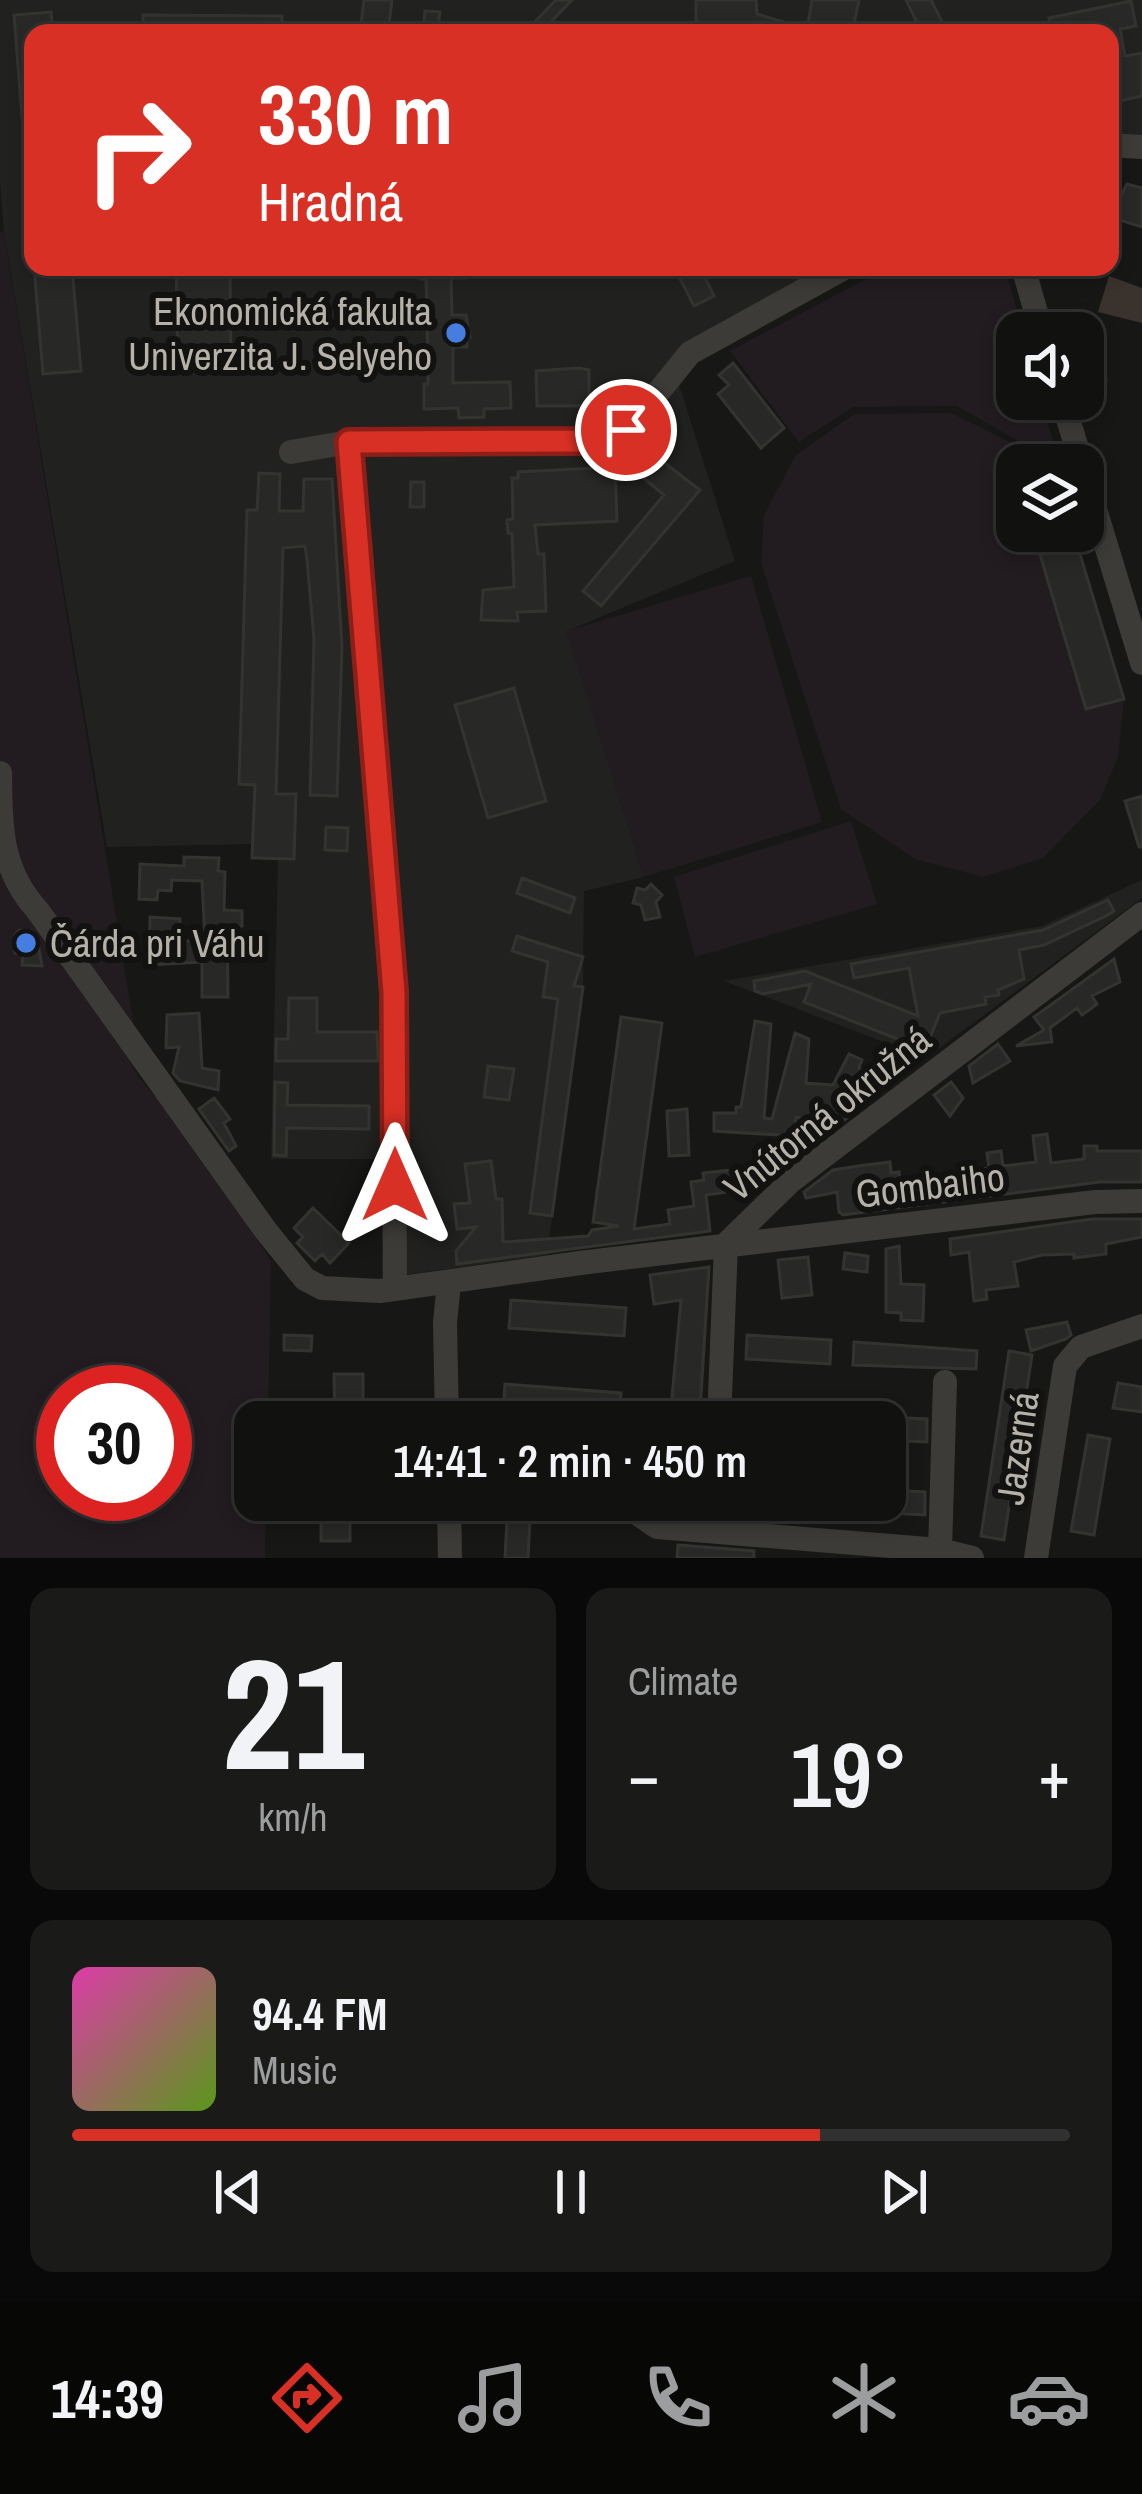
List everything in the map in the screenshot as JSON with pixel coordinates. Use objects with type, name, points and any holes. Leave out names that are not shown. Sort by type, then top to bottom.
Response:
[{"type":"street","points":[[291,452],[349,442],[608,439],[635,421],[690,353],[830,276]]},
{"type":"street","points":[[1026,276],[1036,312]]},
{"type":"street","points":[[349,442],[394,992],[401,1288],[445,1323]]},
{"type":"street","points":[[1104,539],[1142,663]]},
{"type":"street","name":"Vnútorná okružná","points":[[0,773],[1,832],[15,885],[266,1232],[305,1279],[322,1288],[356,1292],[401,1288],[727,1244],[791,1180],[1142,914]]},
{"type":"street","name":"Gombaiho","points":[[727,1244],[1095,1202],[1142,1201]]},
{"type":"street","points":[[720,1401],[727,1244]]},
{"type":"street","points":[[447,1401],[449,1282]]},
{"type":"street","name":"Jazerná","points":[[1036,1558],[1065,1366],[1081,1347],[1142,1326]]},
{"type":"street","points":[[940,1550],[945,1382]]},
{"type":"street","points":[[449,1521],[450,1558]]},
{"type":"street","points":[[648,1521],[657,1527],[940,1550],[972,1558]]},
{"type":"street","points":[[715,1521],[715,1529]]},
{"type":"shaded area","points":[[0,0],[1142,0],[1142,147],[1119,146],[1119,24],[24,24],[24,276],[831,276],[675,372],[735,561],[567,631],[644,877],[584,891],[583,987],[547,1255],[382,1278],[382,1159],[271,1159],[278,859],[252,858],[252,844],[107,847],[0,184]]},
{"type":"shaded area","points":[[4,231],[134,1027],[128,1055],[143,1083],[173,1113],[271,1261],[268,1401],[234,1401],[234,1521],[266,1521],[265,1558],[0,1558],[0,232]]},
{"type":"shaded area","points":[[872,276],[1007,276],[1017,312],[996,312],[996,420],[1047,420],[1054,444],[1023,444],[957,406],[853,407],[799,442],[730,351]]},
{"type":"shaded area","points":[[1109,276],[1142,288],[1142,323],[1098,312]]},
{"type":"shaded area","points":[[951,413],[1010,442],[996,444],[996,552],[1079,552],[1124,699],[1118,757],[1100,800],[1043,858],[983,877],[915,859],[841,809],[761,563],[764,515],[796,455],[854,414]]},
{"type":"shaded area","points":[[751,576],[822,822],[644,877],[566,631]]},
{"type":"shaded area","points":[[851,821],[877,904],[695,957],[674,877]]},
{"type":"shaded area","points":[[1142,880],[1142,898],[926,1058],[724,981],[1042,926]]},
{"type":"building","points":[[364,0],[392,0],[389,24],[361,24]]},
{"type":"building","points":[[556,0],[572,0],[551,24],[533,24]]},
{"type":"building","points":[[696,0],[756,0],[757,14],[790,24],[696,24]]},
{"type":"building","points":[[812,0],[859,0],[854,24],[808,24]]},
{"type":"building","points":[[906,0],[931,0],[943,24],[918,24]]},
{"type":"building","points":[[1131,1],[1136,26],[1120,29],[1125,56],[1142,53],[1142,96],[1119,101],[1119,24],[1050,24],[1049,18]]},
{"type":"building","points":[[425,11],[440,12],[438,24],[424,24]]},
{"type":"building","points":[[51,12],[52,24],[24,24],[24,143],[14,15]]},
{"type":"building","points":[[143,15],[282,16],[282,24],[143,24]]},
{"type":"building","points":[[1127,184],[1142,188],[1142,227],[1119,220],[1119,200]]},
{"type":"building","points":[[35,276],[73,276],[81,371],[43,374]]},
{"type":"building","points":[[176,276],[230,276],[231,366],[178,367]]},
{"type":"building","points":[[465,276],[451,278],[452,315],[466,315],[470,337],[467,347],[453,347],[453,383],[510,382],[511,408],[484,409],[484,417],[459,418],[458,408],[424,409],[427,315],[426,279],[421,279]]},
{"type":"building","points":[[679,276],[704,276],[714,296],[694,306]]},
{"type":"building","points":[[733,363],[784,428],[761,448],[718,394],[729,385],[719,375]]},
{"type":"building","points":[[589,370],[589,406],[537,406],[536,371]]},
{"type":"building","points":[[645,448],[700,490],[601,606],[583,591],[664,495],[629,466]]},
{"type":"building","points":[[615,467],[617,521],[535,525],[538,554],[544,554],[546,611],[517,612],[518,621],[481,620],[483,590],[514,587],[507,520],[513,519],[512,478],[518,478],[518,472]]},
{"type":"building","points":[[259,473],[280,474],[279,511],[303,511],[304,479],[332,479],[342,647],[337,796],[310,795],[314,639],[307,560],[305,546],[283,548],[276,794],[296,794],[294,859],[252,858],[255,785],[239,784],[247,510],[257,510]]},
{"type":"building","points":[[411,482],[424,482],[424,507],[410,507]]},
{"type":"building","points":[[1039,552],[1079,552],[1124,699],[1086,709]]},
{"type":"building","points":[[514,688],[546,801],[488,818],[455,705]]},
{"type":"building","points":[[1142,796],[1142,847],[1139,847],[1125,801]]},
{"type":"building","points":[[326,827],[348,828],[347,851],[325,850]]},
{"type":"building","points":[[184,857],[219,858],[218,871],[225,872],[224,910],[242,911],[242,926],[227,926],[228,997],[202,997],[202,962],[149,965],[150,917],[180,919],[180,941],[205,941],[202,881],[172,880],[171,891],[158,890],[157,900],[139,899],[140,864],[184,866]]},
{"type":"building","points":[[522,878],[575,898],[570,913],[517,893]]},
{"type":"building","points":[[651,884],[662,895],[656,902],[660,917],[645,920],[641,905],[633,903],[637,888],[645,890]]},
{"type":"building","points":[[1108,900],[1114,911],[1108,915],[1044,945],[1019,950],[1024,979],[998,990],[999,995],[985,997],[986,1004],[940,1013],[925,1050],[804,1002],[811,984],[763,994],[755,991],[754,981],[805,971],[918,1016],[909,968],[854,978],[851,964],[1043,930]]},
{"type":"building","name":"Čárda pri Váhu","points":[[19,930],[32,931],[37,938],[42,966],[22,965],[23,954],[15,953]]},
{"type":"building","points":[[517,936],[583,957],[574,986],[583,987],[552,1216],[530,1213],[558,999],[543,997],[548,962],[512,951]]},
{"type":"building","points":[[1114,959],[1120,982],[1092,996],[1097,1004],[1082,1015],[1077,1008],[1050,1028],[1052,1042],[1016,1046],[1044,1030],[1034,1017]]},
{"type":"building","points":[[289,998],[317,998],[317,1032],[377,1032],[378,1061],[276,1061],[276,1039],[288,1039]]},
{"type":"building","points":[[199,1013],[202,1068],[219,1071],[218,1090],[180,1081],[173,1073],[179,1047],[166,1048],[167,1015]]},
{"type":"building","points":[[621,1017],[662,1023],[634,1229],[670,1224],[668,1210],[694,1206],[691,1182],[704,1180],[703,1173],[732,1170],[734,1191],[706,1195],[710,1231],[457,1264],[456,1251],[476,1227],[457,1229],[454,1204],[470,1203],[465,1164],[491,1161],[496,1199],[502,1199],[503,1242],[588,1236],[592,1230],[619,1226],[593,1222]]},
{"type":"building","points":[[755,1021],[771,1024],[764,1118],[772,1119],[795,1033],[809,1039],[806,1083],[833,1085],[849,1054],[862,1060],[859,1067],[871,1084],[866,1088],[873,1098],[843,1121],[796,1117],[794,1136],[714,1131],[714,1113],[736,1113],[736,1107],[741,1107]]},
{"type":"building","points":[[998,1044],[1010,1061],[973,1083],[969,1066]]},
{"type":"building","points":[[488,1066],[514,1069],[509,1100],[484,1097]]},
{"type":"building","points":[[275,1082],[288,1083],[287,1105],[369,1106],[369,1129],[287,1128],[286,1156],[274,1155]]},
{"type":"building","points":[[951,1082],[963,1098],[950,1116],[934,1095]]},
{"type":"building","points":[[214,1098],[230,1119],[224,1123],[236,1146],[229,1151],[199,1109]]},
{"type":"building","points":[[687,1109],[689,1155],[669,1156],[667,1111]]},
{"type":"building","points":[[1047,1134],[1051,1163],[1084,1159],[1084,1146],[1097,1146],[1097,1151],[1142,1151],[1142,1182],[1100,1182],[843,1215],[837,1192],[806,1198],[804,1192],[833,1170],[865,1165],[890,1162],[891,1173],[899,1172],[900,1181],[916,1179],[917,1184],[948,1180],[947,1173],[989,1168],[987,1153],[1001,1151],[1003,1166],[1036,1162],[1033,1136]]},
{"type":"building","points":[[313,1208],[349,1243],[330,1263],[322,1254],[315,1261],[297,1243],[303,1237],[294,1228]]},
{"type":"building","points":[[1092,1219],[1142,1219],[1142,1237],[1106,1244],[1106,1254],[1042,1255],[1014,1262],[1018,1286],[986,1290],[987,1299],[974,1301],[969,1252],[951,1255],[950,1239]]},
{"type":"building","points":[[899,1246],[901,1284],[924,1285],[923,1321],[901,1320],[901,1313],[886,1312],[886,1249]]},
{"type":"building","points":[[845,1253],[868,1256],[867,1272],[843,1269]]},
{"type":"building","points":[[808,1257],[812,1295],[782,1298],[778,1260]]},
{"type":"building","points":[[709,1267],[701,1401],[672,1401],[681,1300],[654,1304],[650,1275]]},
{"type":"building","points":[[511,1300],[626,1308],[624,1336],[509,1328]]},
{"type":"building","points":[[1067,1322],[1071,1335],[1031,1351],[1026,1330]]},
{"type":"building","points":[[284,1335],[312,1336],[311,1351],[284,1350]]},
{"type":"building","points":[[747,1335],[831,1340],[830,1364],[746,1359]]},
{"type":"building","points":[[854,1342],[977,1351],[976,1369],[853,1365]]},
{"type":"building","points":[[1009,1351],[1032,1355],[1004,1540],[981,1536]]},
{"type":"building","points":[[334,1374],[363,1374],[363,1401],[335,1401]]},
{"type":"building","points":[[1118,1383],[1142,1387],[1142,1412],[1113,1408]]},
{"type":"building","points":[[505,1384],[621,1393],[620,1401],[504,1401]]},
{"type":"building","points":[[906,1418],[927,1419],[927,1442],[906,1441]]},
{"type":"building","points":[[1088,1435],[1110,1439],[1094,1535],[1071,1531]]},
{"type":"building","points":[[906,1491],[925,1492],[925,1515],[906,1514]]},
{"type":"building","points":[[321,1521],[350,1521],[350,1541],[321,1541]]},
{"type":"building","points":[[507,1521],[530,1521],[528,1558],[505,1558]]},
{"type":"building","points":[[678,1545],[754,1551],[754,1558],[677,1558]]},
{"type":"place","name":"Ekonomická fakulta Univerzita J. Selyeho","points":[[456,333]]},
{"type":"place","name":"Čárda pri Váhu","points":[[26,943]]},
{"type":"route","points":[[395,1185],[394,992],[349,442],[596,441],[626,430]]}]
